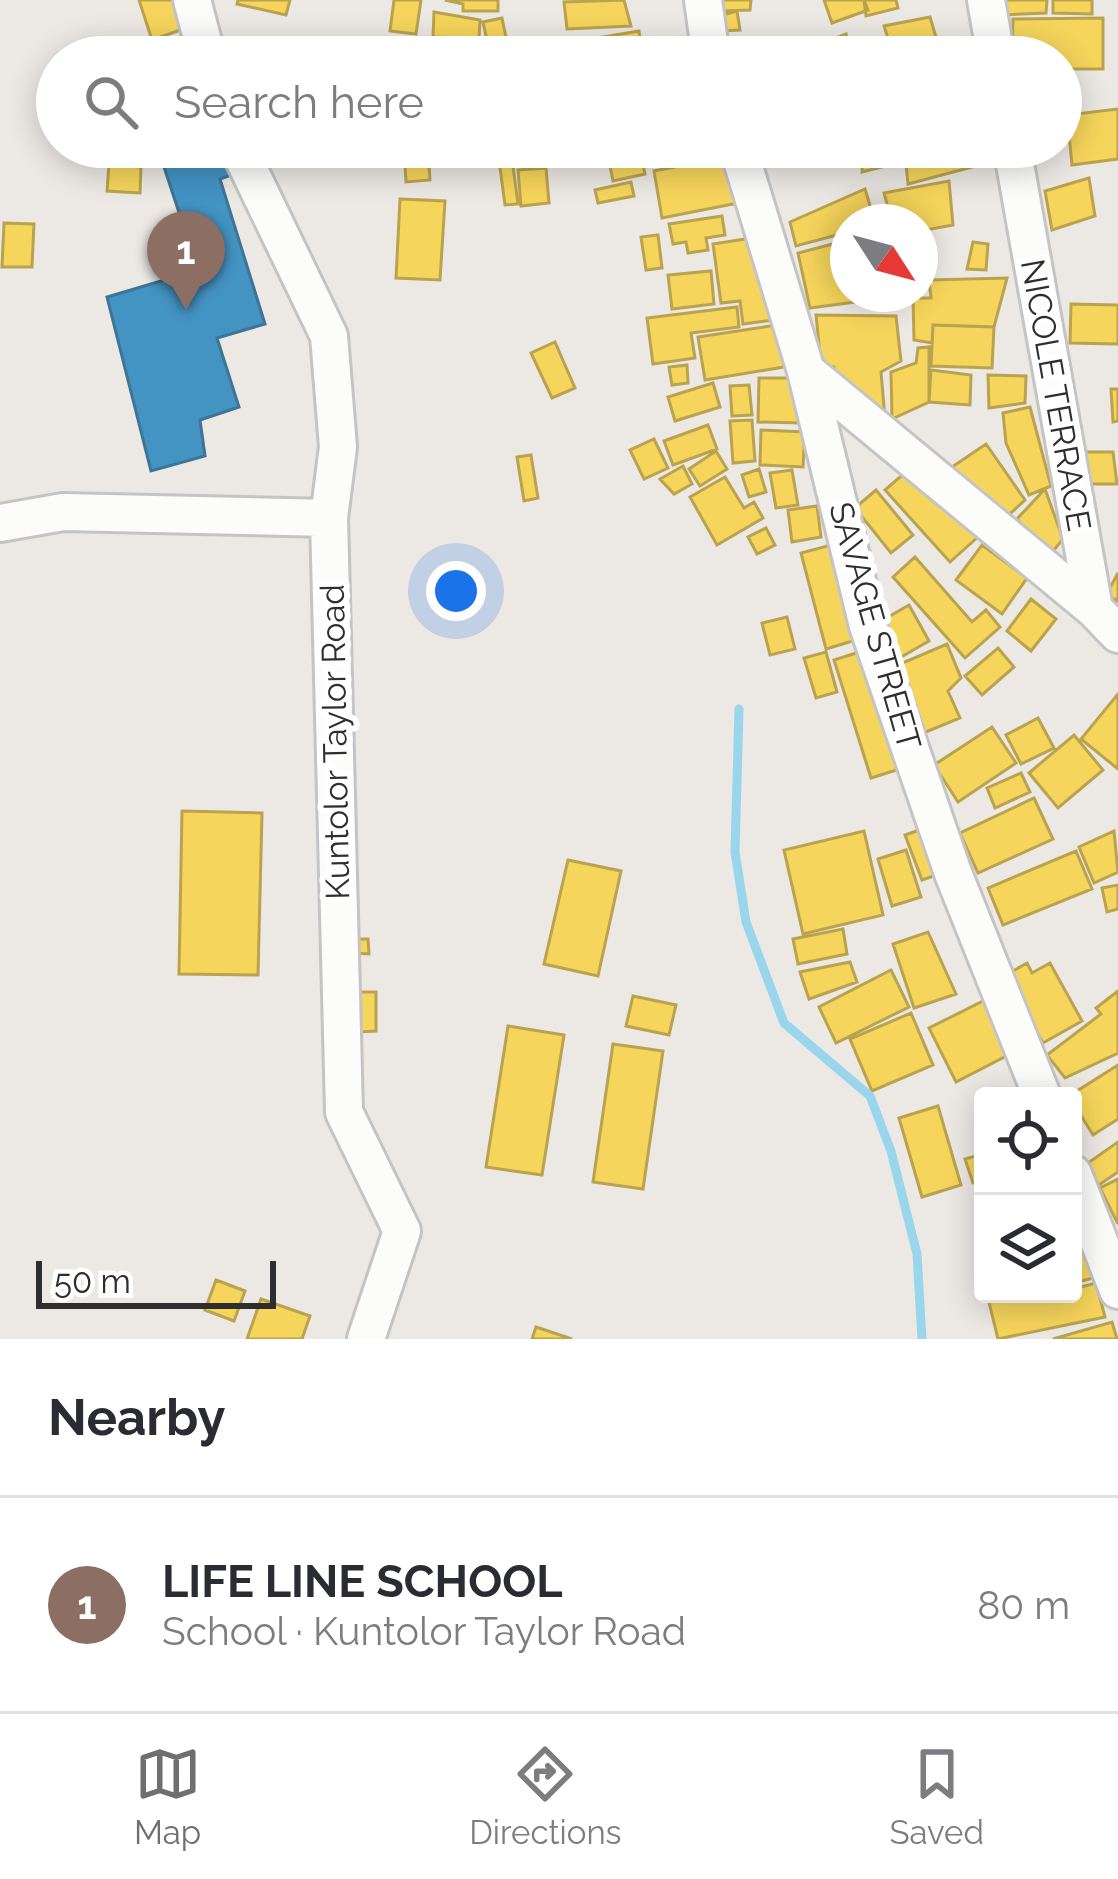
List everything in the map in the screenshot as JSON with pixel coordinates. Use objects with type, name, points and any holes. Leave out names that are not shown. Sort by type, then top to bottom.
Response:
[{"type":"street","points":[[192,0],[201,36]]},
{"type":"street","points":[[703,0],[708,36]]},
{"type":"street","points":[[986,0],[992,36]]},
{"type":"street","name":"Kuntolor Taylor Road","points":[[248,168],[329,336],[338,448],[329,518],[344,1112],[402,1232],[366,1339]]},
{"type":"street","name":"SAVAGE STREET","points":[[744,168],[806,371],[868,626],[953,873],[1038,1087]]},
{"type":"street","name":"NICOLE TERRACE","points":[[1016,168],[1106,621]]},
{"type":"street","points":[[806,371],[1106,621]]},
{"type":"street","points":[[0,523],[63,512],[329,518]]},
{"type":"street","points":[[1081,1195],[1118,1290]]},
{"type":"building: Homes","points":[[139,0],[183,0],[192,26],[151,36]]},
{"type":"building: Homes","points":[[238,0],[290,0],[286,15],[237,4]]},
{"type":"building: Homes","points":[[394,0],[421,0],[416,34],[390,31]]},
{"type":"building: Homes","points":[[445,0],[498,0],[498,11],[463,11],[463,4]]},
{"type":"building: Homes","points":[[624,0],[631,26],[567,29],[564,2]]},
{"type":"building: Homes","points":[[718,0],[751,0],[750,10],[717,11]]},
{"type":"building: Homes","points":[[824,0],[864,0],[868,10],[832,23]]},
{"type":"building: Homes","points":[[864,0],[896,0],[898,8],[866,16]]},
{"type":"building: Homes","points":[[996,0],[1047,0],[1046,13],[998,15]]},
{"type":"building: Homes","points":[[1053,0],[1092,0],[1092,14],[1053,13]]},
{"type":"building: Homes","points":[[737,11],[740,30],[723,31],[719,16]]},
{"type":"building: Homes","points":[[434,12],[480,20],[479,36],[433,36]]},
{"type":"building: Homes","points":[[930,17],[936,36],[887,36],[884,26]]},
{"type":"building: Homes","points":[[502,18],[506,36],[486,36],[483,22]]},
{"type":"building: Homes","points":[[1103,18],[1103,69],[1082,69],[1082,36],[1013,36],[1013,19]]},
{"type":"building: Homes","points":[[1118,109],[1118,159],[1082,164],[1082,113]]},
{"type":"building: Homes","points":[[109,168],[141,168],[140,193],[107,191]]},
{"type":"building: Homes","points":[[405,168],[429,168],[430,180],[406,182]]},
{"type":"building: Homes","points":[[500,168],[513,168],[518,204],[505,205]]},
{"type":"building: Homes","points":[[546,168],[549,203],[521,206],[518,170]]},
{"type":"building: Homes","points":[[610,168],[644,168],[645,174],[613,181]]},
{"type":"building: Homes","points":[[732,168],[738,203],[662,218],[654,171]]},
{"type":"building: Homes","points":[[906,168],[968,168],[908,184]]},
{"type":"building: Homes","points":[[1089,178],[1095,216],[1052,230],[1045,191]]},
{"type":"building: Homes","points":[[949,181],[953,225],[938,228],[938,204],[887,204],[884,193]]},
{"type":"building: Homes","points":[[631,182],[634,196],[598,203],[595,190]]},
{"type":"building: Homes","points":[[865,189],[870,204],[831,204]]},
{"type":"building: Homes","points":[[400,199],[445,201],[440,280],[396,278]]},
{"type":"building: Homes","points":[[830,204],[830,237],[796,246],[790,222]]},
{"type":"building: Homes","points":[[722,216],[725,235],[706,238],[708,250],[688,253],[686,242],[673,244],[669,224]]},
{"type":"building: Homes","points":[[4,223],[34,224],[32,267],[2,267]]},
{"type":"building: Homes","points":[[658,235],[662,268],[646,270],[641,237]]},
{"type":"building: Homes","points":[[764,236],[774,320],[743,324],[740,301],[721,303],[713,244]]},
{"type":"building: Homes","points":[[973,242],[988,244],[986,270],[967,269]]},
{"type":"building: Homes","points":[[830,245],[830,305],[810,308],[798,253]]},
{"type":"building: Homes","points":[[711,271],[714,304],[672,309],[668,275]]},
{"type":"building: Homes","points":[[1007,278],[994,327],[933,325],[932,343],[914,340],[913,312],[938,312],[938,280]]},
{"type":"building: Homes","points":[[1071,304],[1118,305],[1118,344],[1070,343]]},
{"type":"building: Homes","points":[[737,307],[739,327],[691,333],[695,358],[653,364],[647,318]]},
{"type":"building: Homes","points":[[816,315],[896,316],[901,361],[881,372],[885,418],[837,382],[834,367],[821,365]]},
{"type":"building: Homes","points":[[777,325],[784,367],[705,380],[698,337]]},
{"type":"building: Homes","points":[[933,325],[994,327],[992,368],[931,366]]},
{"type":"building: Homes","points":[[555,342],[575,388],[552,398],[531,353]]},
{"type":"building: Homes","points":[[929,347],[929,402],[892,419],[891,372],[916,363],[918,348]]},
{"type":"building: Homes","points":[[687,365],[688,383],[672,385],[669,367]]},
{"type":"building: Homes","points":[[931,370],[971,375],[970,405],[929,402]]},
{"type":"building: Homes","points":[[988,375],[1026,376],[1025,403],[989,408]]},
{"type":"building: Homes","points":[[759,378],[800,378],[800,423],[758,422]]},
{"type":"building: Homes","points":[[713,383],[720,407],[675,421],[668,397]]},
{"type":"building: Homes","points":[[749,385],[752,415],[732,416],[730,386]]},
{"type":"building: Homes","points":[[1111,389],[1118,389],[1118,421],[1113,422]]},
{"type":"building: Homes","points":[[1030,407],[1051,486],[1029,495],[1006,443],[1003,413]]},
{"type":"building: Homes","points":[[752,420],[755,461],[733,463],[730,421]]},
{"type":"building: Homes","points":[[708,425],[717,449],[673,465],[664,441]]},
{"type":"building: Homes","points":[[761,430],[805,432],[803,467],[760,465]]},
{"type":"building: Homes","points":[[654,439],[668,468],[644,479],[630,450]]},
{"type":"building: Homes","points":[[986,444],[1025,500],[1001,522],[952,467]]},
{"type":"building: Homes","points":[[716,451],[727,469],[700,486],[689,469]]},
{"type":"building: Homes","points":[[1075,452],[1113,452],[1117,484],[1080,484]]},
{"type":"building: Homes","points":[[531,455],[538,498],[524,501],[517,457]]},
{"type":"building: Homes","points":[[915,464],[979,536],[950,562],[885,490]]},
{"type":"building: Homes","points":[[683,466],[692,484],[674,494],[660,479]]},
{"type":"building: Homes","points":[[759,469],[766,492],[749,497],[742,475]]},
{"type":"building: Homes","points":[[792,470],[798,505],[776,508],[770,473]]},
{"type":"building: Homes","points":[[725,477],[744,508],[754,502],[763,518],[717,545],[690,497]]},
{"type":"building: Homes","points":[[1045,489],[1063,539],[1050,555],[1017,519]]},
{"type":"building: Homes","points":[[876,490],[913,535],[891,553],[855,508]]},
{"type":"building: Homes","points":[[817,506],[821,537],[792,542],[788,510]]},
{"type":"building: Homes","points":[[766,528],[775,545],[757,554],[748,537]]},
{"type":"building: Homes","points":[[831,545],[856,640],[826,649],[801,553]]},
{"type":"building: Homes","points":[[982,545],[1027,578],[1002,614],[956,580]]},
{"type":"building: Homes","points":[[915,557],[972,622],[986,610],[1000,627],[965,658],[893,577]]},
{"type":"building: Homes","points":[[1118,573],[1118,601],[1106,595]]},
{"type":"building: Homes","points":[[1031,599],[1056,619],[1031,651],[1007,631]]},
{"type":"building: Homes","points":[[909,605],[929,641],[896,660],[876,624]]},
{"type":"building: Homes","points":[[787,617],[795,649],[770,655],[762,623]]},
{"type":"building: Homes","points":[[947,644],[961,678],[948,691],[960,718],[921,734],[893,667]]},
{"type":"building: Homes","points":[[872,648],[909,766],[871,778],[834,660]]},
{"type":"building: Homes","points":[[998,648],[1014,667],[982,695],[965,676]]},
{"type":"building: Homes","points":[[826,652],[837,692],[816,698],[804,658]]},
{"type":"building: Homes","points":[[1118,694],[1118,769],[1081,739]]},
{"type":"building: Homes","points":[[1038,718],[1054,748],[1021,764],[1006,735]]},
{"type":"building: Homes","points":[[992,727],[1016,763],[958,802],[934,765]]},
{"type":"building: Homes","points":[[1074,735],[1103,770],[1058,808],[1029,773]]},
{"type":"building: Homes","points":[[1021,773],[1030,792],[995,808],[987,788]]},
{"type":"building: Homes","points":[[1034,798],[1053,839],[978,873],[960,833]]},
{"type":"building: Homes","points":[[182,811],[262,813],[258,975],[179,974]]},
{"type":"building: Homes","points":[[928,827],[945,872],[922,880],[905,835]]},
{"type":"building: Homes","points":[[864,831],[883,915],[803,934],[784,850]]},
{"type":"building: Homes","points":[[1114,831],[1118,872],[1094,883],[1079,847]]},
{"type":"building: Homes","points":[[906,850],[921,897],[892,906],[878,859]]},
{"type":"building: Homes","points":[[1076,851],[1092,889],[1003,925],[988,888]]},
{"type":"building: Homes","points":[[568,860],[621,871],[598,976],[544,964]]},
{"type":"building: Homes","points":[[1118,885],[1118,909],[1107,912],[1102,888]]},
{"type":"building: Homes","points":[[843,929],[847,954],[798,964],[793,939]]},
{"type":"building: Homes","points":[[928,932],[956,994],[914,1008],[893,944]]},
{"type":"building: Homes","points":[[352,939],[368,939],[369,954],[352,953]]},
{"type":"building: Homes","points":[[850,962],[857,982],[809,999],[800,972]]},
{"type":"building: Homes","points":[[1027,963],[1032,973],[1050,963],[1082,1021],[1043,1043],[1006,975]]},
{"type":"building: Homes","points":[[891,970],[909,1007],[836,1043],[819,1007]]},
{"type":"building: Homes","points":[[1118,991],[1118,1053],[1065,1078],[1047,1055],[1101,1014],[1096,1008]]},
{"type":"building: Homes","points":[[358,992],[376,992],[376,1031],[358,1032]]},
{"type":"building: Homes","points":[[633,996],[676,1005],[669,1035],[626,1026]]},
{"type":"building: Homes","points":[[985,1000],[1012,1053],[956,1082],[929,1028]]},
{"type":"building: Homes","points":[[911,1013],[933,1065],[872,1091],[850,1039]]},
{"type":"building: Homes","points":[[508,1026],[564,1035],[542,1175],[486,1167]]},
{"type":"building: Homes","points":[[613,1044],[663,1051],[643,1189],[593,1182]]},
{"type":"building: Homes","points":[[1118,1065],[1118,1119],[1093,1135],[1082,1117],[1082,1088]]},
{"type":"building: Homes","points":[[938,1106],[961,1185],[922,1197],[899,1118]]},
{"type":"building: Homes","points":[[1118,1142],[1118,1172],[1099,1185],[1085,1165]]},
{"type":"building: Homes","points":[[974,1156],[974,1183],[973,1183],[965,1159]]},
{"type":"building: Homes","points":[[1118,1179],[1118,1224],[1100,1188]]},
{"type":"building: Homes","points":[[1086,1227],[1098,1277],[1082,1281],[1082,1228]]},
{"type":"building: Homes","points":[[216,1280],[245,1291],[234,1321],[205,1310]]},
{"type":"building: Homes","points":[[1096,1283],[1105,1317],[998,1339],[989,1303],[1082,1303],[1082,1287]]},
{"type":"building: Homes","points":[[261,1299],[310,1316],[302,1339],[247,1339]]},
{"type":"building: Homes","points":[[1112,1322],[1117,1339],[1053,1339]]},
{"type":"building: Homes","points":[[536,1327],[572,1339],[532,1339]]},
{"type":"building: Schools","points":[[164,168],[229,168],[231,175],[220,179],[265,324],[217,338],[239,407],[200,420],[205,456],[151,471],[107,297],[198,270]]},
{"type":"waterway","points":[[739,709],[735,852],[746,922],[784,1023],[870,1096],[891,1151],[917,1254],[922,1339]]},
{"type":"place","name":"LIFE LINE SCHOOL","points":[[186,310]]}]
